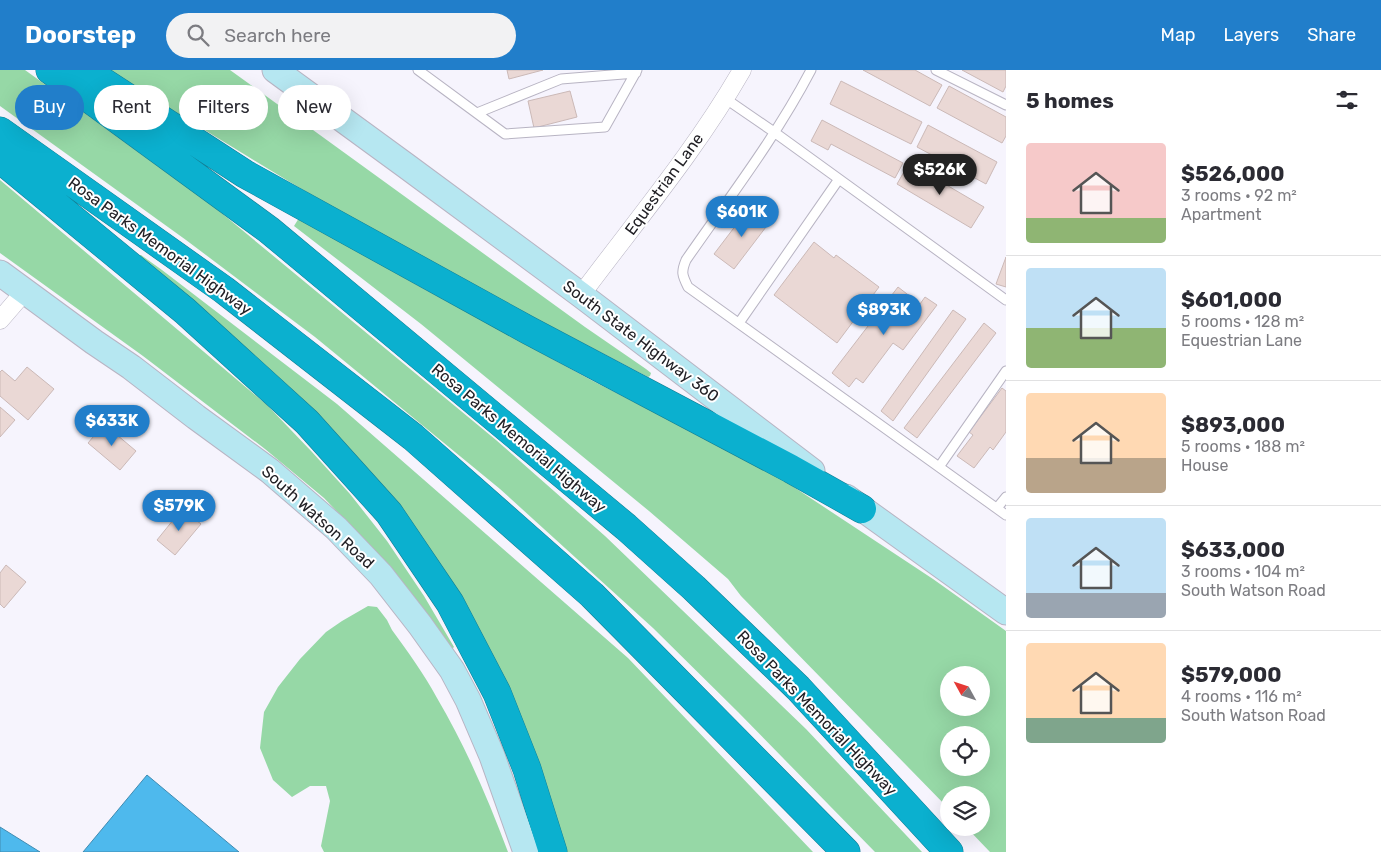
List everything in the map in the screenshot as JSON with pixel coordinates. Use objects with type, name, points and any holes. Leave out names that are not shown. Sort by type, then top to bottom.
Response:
[{"type":"highway","name":"Rosa Parks Memorial Highway","points":[[50,70],[269,230],[633,533],[694,588],[798,688],[949,852]]},
{"type":"highway","points":[[85,70],[245,174],[528,330],[791,469],[862,509]]},
{"type":"highway","name":"Rosa Parks Memorial Highway","points":[[0,131],[224,290],[413,437],[592,595],[846,852]]},
{"type":"highway","points":[[0,159],[185,311],[307,422],[389,513],[450,603],[497,693],[527,769],[553,852]]},
{"type":"main road","name":"South State Highway 360","points":[[279,71],[581,295],[862,509],[1006,612]]},
{"type":"main road","name":"South Watson Road","points":[[0,273],[131,367],[196,418],[270,471],[336,528],[381,575],[452,670],[468,700],[492,756],[526,852]]},
{"type":"street","name":"Equestrian Lane","points":[[581,295],[649,207],[726,99],[742,70]]},
{"type":"street","points":[[0,320],[25,291]]},
{"type":"lane","points":[[418,70],[505,134],[605,126],[637,71]]},
{"type":"lane","points":[[810,70],[799,92],[774,132],[686,260],[682,270],[683,277],[688,287],[1006,515]]},
{"type":"lane","points":[[936,70],[1006,104]]},
{"type":"lane","points":[[477,114],[561,79],[637,71]]},
{"type":"lane","points":[[726,99],[1006,300]]},
{"type":"lane","points":[[739,323],[839,179]]},
{"type":"lane","points":[[939,466],[1006,371]]},
{"type":"lane","points":[[998,508],[1006,497]]},
{"type":"green space","points":[[0,70],[25,70],[46,85],[15,85],[15,117],[0,106]]},
{"type":"green space","points":[[107,70],[230,70],[251,85],[179,85],[179,114],[169,108],[169,85],[131,85]]},
{"type":"green space","points":[[268,98],[278,105],[278,130],[313,130],[646,369],[651,373],[650,376],[648,377],[484,292],[387,239],[205,130],[268,130]]},
{"type":"green space","points":[[84,113],[94,120],[94,130],[108,130],[213,206],[496,440],[605,536],[806,729],[922,852],[875,852],[653,628],[500,489],[315,337],[186,240],[33,130],[84,130]]},
{"type":"green space","points":[[0,180],[267,405],[350,494],[387,541],[424,596],[454,647],[451,650],[442,634],[405,585],[324,498],[265,449],[143,356],[0,253]]},
{"type":"green space","points":[[299,218],[591,380],[771,472],[933,579],[1006,631],[1006,852],[990,852],[975,836],[990,836],[990,786],[940,786],[940,800],[741,596],[728,579],[649,511],[421,324],[294,226]]},
{"type":"green space","points":[[137,255],[141,255],[162,270],[337,404],[628,658],[813,852],[560,852],[470,617]]},
{"type":"green space","points":[[368,606],[377,607],[387,620],[416,663],[448,717],[467,754],[508,852],[324,852],[321,846],[330,801],[326,786],[310,786],[292,797],[273,780],[260,748],[264,712],[278,687],[300,659],[326,632]]},
{"type":"water","points":[[147,775],[239,852],[83,852]]},
{"type":"water","points":[[0,827],[40,852],[0,852]]},
{"type":"building","points":[[507,70],[543,70],[509,79]]},
{"type":"building","points":[[863,70],[915,70],[942,85],[930,106]]},
{"type":"building","points":[[962,70],[1006,70],[1006,86],[1003,92]]},
{"type":"building","points":[[841,81],[922,122],[911,144],[830,104]]},
{"type":"building","points":[[949,86],[1006,117],[1006,136],[1002,143],[937,108]]},
{"type":"building","points":[[570,91],[577,117],[534,128],[528,101]]},
{"type":"building","points":[[822,120],[903,163],[895,178],[831,144],[828,150],[811,141]]},
{"type":"building","points":[[928,125],[997,162],[986,184],[917,147]]},
{"type":"building","points":[[909,163],[984,207],[971,228],[897,184]]},
{"type":"building","points":[[749,208],[769,223],[734,269],[714,254]]},
{"type":"building","points":[[814,242],[834,258],[836,255],[879,287],[837,343],[774,295]]},
{"type":"building","points":[[1006,257],[1006,287],[996,284]]},
{"type":"building","points":[[898,287],[920,304],[925,297],[937,305],[903,350],[893,343],[863,383],[856,378],[849,387],[832,373]]},
{"type":"building","points":[[953,310],[966,319],[893,421],[881,411]]},
{"type":"building","points":[[984,323],[996,333],[917,438],[904,428]]},
{"type":"building","points":[[27,367],[54,389],[28,420],[0,396],[0,372],[2,370],[15,381]]},
{"type":"building","points":[[1002,388],[1006,391],[1006,432],[993,450],[990,447],[974,468],[957,456],[973,435],[969,432]]},
{"type":"building","points":[[0,407],[15,420],[0,437]]},
{"type":"building","points":[[104,424],[136,451],[120,470],[88,443]]},
{"type":"building","points":[[182,509],[201,524],[175,555],[157,540]]},
{"type":"building","points":[[6,565],[26,582],[4,608],[0,604],[0,573]]}]
